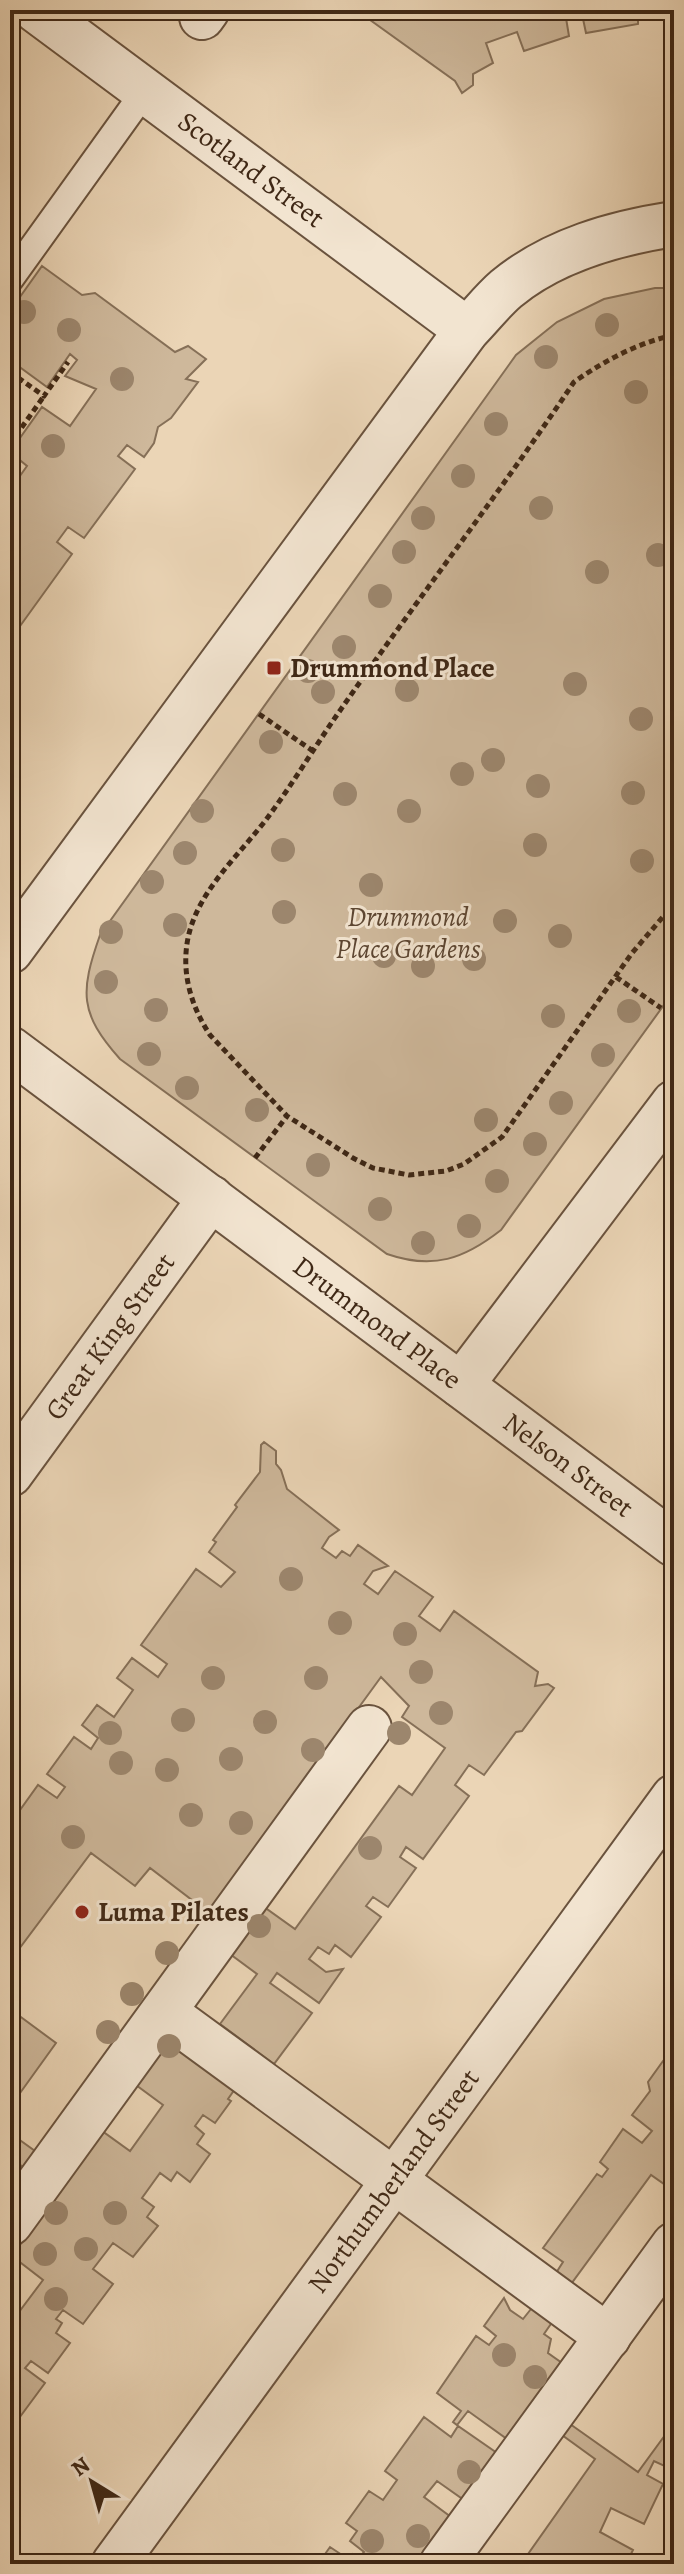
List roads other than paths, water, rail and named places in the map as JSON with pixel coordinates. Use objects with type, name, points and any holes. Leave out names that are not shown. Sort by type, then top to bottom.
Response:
[{"type":"street","name":"Scotland Street","points":[[36,10],[467,330]]},
{"type":"street","points":[[10,951],[467,330],[506,289],[557,257],[626,232],[674,224]]},
{"type":"street","name":"Drummond Place","points":[[10,1049],[461,1385],[674,1103]]},
{"type":"street","name":"Great King Street","points":[[10,1474],[211,1198]]},
{"type":"street","name":"Nelson Street","points":[[461,1385],[674,1544]]},
{"type":"street","points":[[10,2223],[369,1728]]},
{"type":"street","name":"Northumberland Street","points":[[114,2564],[394,2181],[660,1845],[674,1797]]},
{"type":"street","points":[[164,2012],[608,2337]]},
{"type":"street","points":[[442,2564],[674,2245]]},
{"type":"lane","points":[[10,279],[145,91]]},
{"type":"place","name":"Drummond Place","points":[[274,668]]},
{"type":"place","name":"Luma Pilates","points":[[82,1912]]},
{"type":"park label","name":"Drummond Place Gardens","points":[[408,933]]}]
